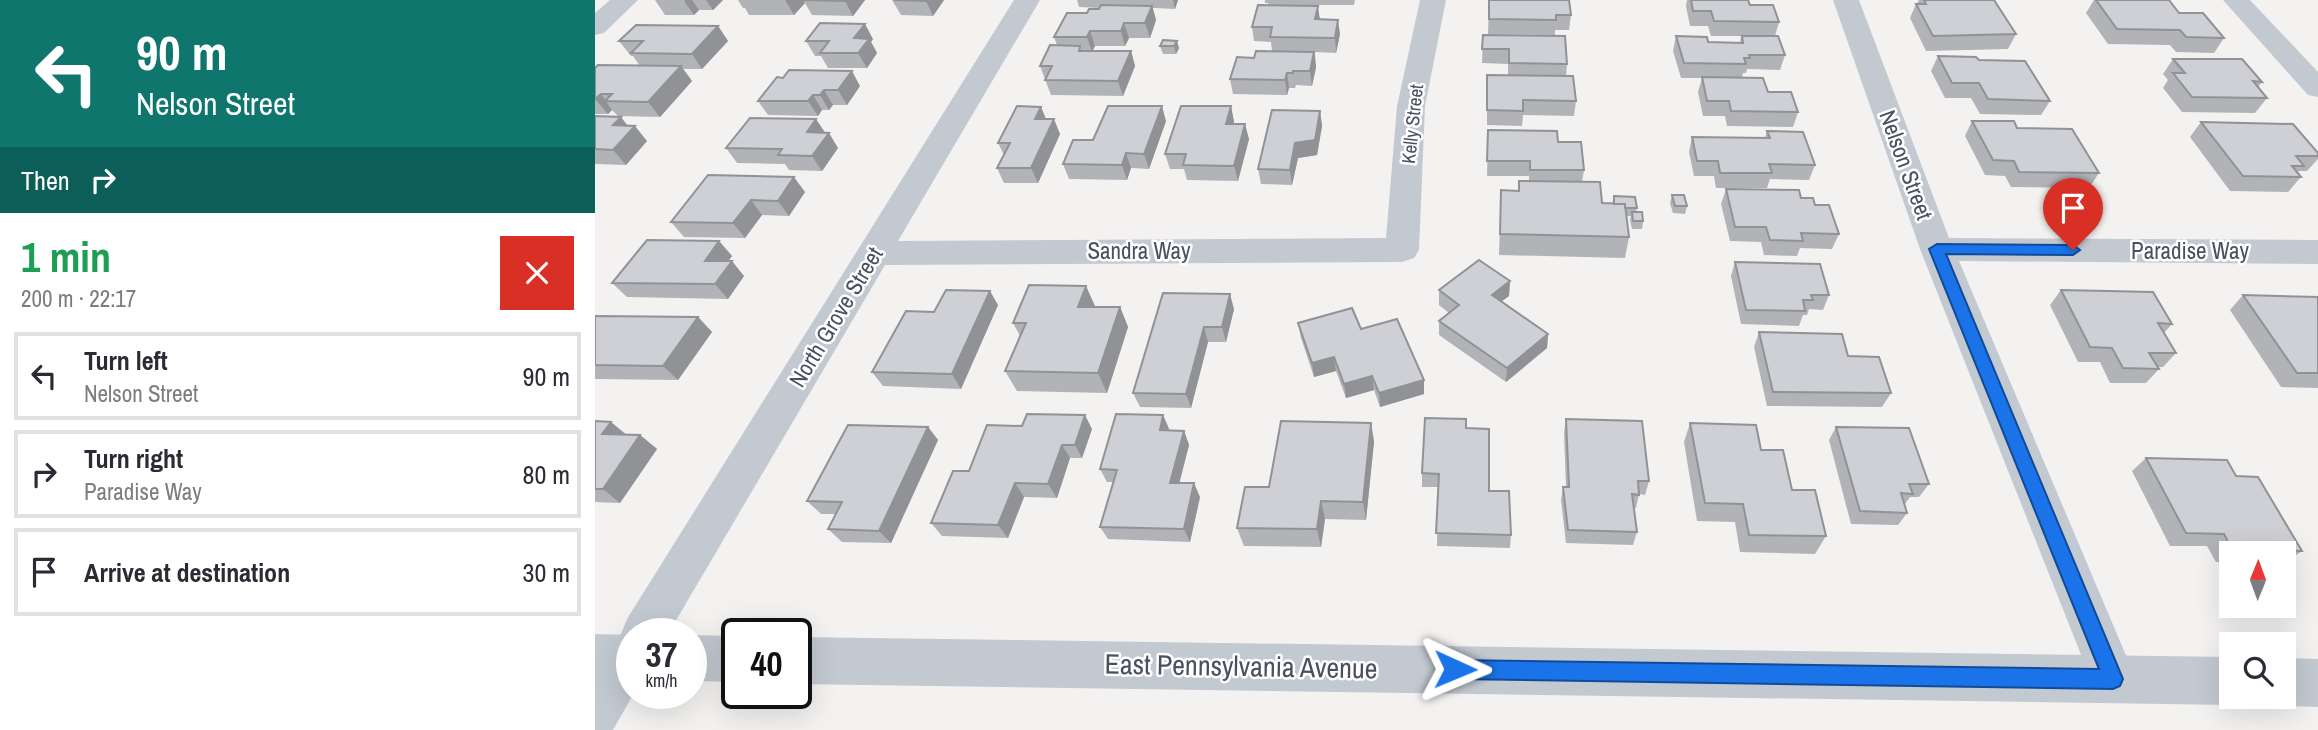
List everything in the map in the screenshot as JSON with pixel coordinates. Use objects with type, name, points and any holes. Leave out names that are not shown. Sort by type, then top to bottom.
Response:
[{"type":"street","points":[[595,27],[625,0]]},
{"type":"street","name":"North Grove Street","points":[[647,618],[876,253],[1027,0]]},
{"type":"street","name":"Kelly Street","points":[[1402,250],[1411,106],[1433,0]]},
{"type":"street","name":"Nelson Street","points":[[1846,0],[1937,249],[2113,679]]},
{"type":"street","points":[[2236,0],[2318,89]]},
{"type":"street","name":"Paradise Way","points":[[1937,249],[2318,252]]},
{"type":"street","name":"Sandra Way","points":[[876,253],[1402,250]]},
{"type":"street","name":"East Pennsylvania Avenue","points":[[812,660],[2219,681]]},
{"type":"street","name":"North Grove Street","points":[[595,715],[616,672]]},
{"type":"street","points":[[2296,682],[2318,683]]},
{"type":"building","points":[[1489,0],[1569,0],[1571,15],[1556,15],[1556,20],[1489,19]]},
{"type":"building","points":[[1691,0],[1748,0],[1750,5],[1773,5],[1779,22],[1714,21],[1711,11],[1693,11]]},
{"type":"building","points":[[1924,0],[1994,0],[2016,34],[1933,36],[1916,4],[1926,4]]},
{"type":"building","points":[[2096,0],[2169,0],[2179,13],[2203,13],[2224,38],[2186,37],[2180,30],[2117,29]]},
{"type":"building","points":[[1101,5],[1152,6],[1145,23],[1124,23],[1121,31],[1090,31],[1087,37],[1054,37],[1067,13],[1087,13],[1089,9],[1099,9]]},
{"type":"building","points":[[1258,5],[1318,6],[1315,19],[1338,20],[1335,38],[1270,37],[1272,27],[1252,27]]},
{"type":"building","points":[[820,23],[865,24],[854,38],[869,39],[858,53],[820,53],[829,41],[806,41]]},
{"type":"building","points":[[636,25],[718,26],[692,54],[631,53],[643,41],[619,41]]},
{"type":"building","points":[[1483,35],[1565,36],[1567,64],[1509,63],[1509,49],[1482,49]]},
{"type":"building","points":[[1676,36],[1707,37],[1708,42],[1743,43],[1742,36],[1778,36],[1785,55],[1749,55],[1750,58],[1744,58],[1746,64],[1684,63]]},
{"type":"building","points":[[1163,40],[1177,41],[1174,46],[1160,46]]},
{"type":"building","points":[[1050,45],[1080,46],[1079,51],[1131,51],[1118,81],[1045,80],[1052,66],[1040,66]]},
{"type":"building","points":[[1256,51],[1314,52],[1310,71],[1287,73],[1285,80],[1230,79],[1237,57],[1254,58]]},
{"type":"building","points":[[1938,56],[2025,61],[2050,101],[1988,99],[1979,83],[1952,83]]},
{"type":"building","points":[[2173,59],[2242,59],[2262,82],[2253,81],[2267,98],[2192,97],[2173,73],[2185,73]]},
{"type":"building","points":[[598,65],[681,66],[648,102],[605,101],[612,94],[601,94],[595,99],[595,68]]},
{"type":"building","points":[[789,70],[852,71],[838,90],[824,90],[820,95],[813,95],[808,101],[758,101],[777,77],[783,78]]},
{"type":"building","points":[[1487,75],[1573,76],[1576,101],[1523,100],[1523,111],[1487,110]]},
{"type":"building","points":[[1702,77],[1763,78],[1768,92],[1791,92],[1798,112],[1731,111],[1729,101],[1707,101]]},
{"type":"building","points":[[1017,106],[1041,107],[1035,119],[1054,119],[1031,168],[997,168],[1010,143],[998,143]]},
{"type":"building","points":[[1108,106],[1162,106],[1144,154],[1126,153],[1122,165],[1063,164],[1073,140],[1093,140]]},
{"type":"building","points":[[1181,106],[1231,106],[1226,124],[1245,124],[1234,166],[1183,165],[1186,154],[1165,154]]},
{"type":"building","points":[[1272,110],[1320,111],[1315,140],[1295,143],[1290,170],[1258,169]]},
{"type":"building","points":[[595,116],[621,117],[613,125],[635,126],[613,150],[595,149]]},
{"type":"building","points":[[750,118],[816,119],[807,132],[829,133],[812,156],[778,155],[782,149],[726,148]]},
{"type":"building","points":[[1972,121],[2014,121],[2017,128],[2072,129],[2099,173],[2019,172],[2014,161],[1993,160]]},
{"type":"building","points":[[2201,122],[2293,124],[2318,156],[2296,156],[2304,166],[2292,166],[2301,177],[2243,176]]},
{"type":"building","points":[[1488,130],[1557,131],[1558,142],[1581,142],[1584,170],[1530,170],[1530,161],[1487,161]]},
{"type":"building","points":[[1767,131],[1803,132],[1815,165],[1769,164],[1772,173],[1720,173],[1718,161],[1697,161],[1692,137],[1770,138]]},
{"type":"building","points":[[708,175],[794,177],[778,201],[751,200],[733,223],[671,222]]},
{"type":"building","points":[[1519,181],[1600,182],[1602,203],[1625,204],[1629,237],[1500,234],[1501,190],[1519,191]]},
{"type":"building","points":[[1726,189],[1799,190],[1801,198],[1813,198],[1815,205],[1829,205],[1839,234],[1801,233],[1803,241],[1770,240],[1766,227],[1735,227]]},
{"type":"building","points":[[1672,195],[1684,195],[1687,206],[1675,206]]},
{"type":"building","points":[[1614,196],[1635,197],[1637,208],[1614,204]]},
{"type":"building","points":[[1632,212],[1642,212],[1643,221],[1633,221]]},
{"type":"building","points":[[647,240],[719,241],[705,261],[732,261],[715,284],[612,283]]},
{"type":"building","points":[[1479,260],[1510,281],[1492,295],[1548,334],[1507,368],[1439,321],[1459,305],[1439,290]]},
{"type":"building","points":[[1735,262],[1820,264],[1829,295],[1811,295],[1813,300],[1803,300],[1805,311],[1746,310]]},
{"type":"building","points":[[1029,285],[1086,286],[1078,307],[1120,307],[1098,373],[1005,371],[1026,323],[1013,323]]},
{"type":"building","points":[[946,290],[990,291],[952,374],[872,372],[906,311],[934,312]]},
{"type":"building","points":[[2061,290],[2153,292],[2172,324],[2158,323],[2176,353],[2149,353],[2159,369],[2123,368],[2112,348],[2090,347]]},
{"type":"building","points":[[1163,293],[1230,294],[1222,327],[1204,327],[1186,394],[1133,393]]},
{"type":"building","points":[[2243,295],[2318,297],[2318,373],[2297,373]]},
{"type":"building","points":[[1352,308],[1361,329],[1397,319],[1424,380],[1379,393],[1372,376],[1344,384],[1334,357],[1312,363],[1298,323]]},
{"type":"building","points":[[595,316],[698,317],[663,366],[595,365]]},
{"type":"building","points":[[1759,332],[1842,334],[1848,356],[1879,357],[1891,393],[1773,392]]},
{"type":"building","points":[[1027,414],[1085,415],[1075,445],[1062,445],[1048,484],[1015,483],[998,525],[931,523],[953,471],[969,471],[987,425],[1022,426]]},
{"type":"building","points":[[1116,414],[1163,415],[1160,430],[1184,431],[1170,483],[1194,483],[1184,529],[1100,527],[1117,470],[1100,469]]},
{"type":"building","points":[[1425,418],[1466,419],[1466,428],[1489,429],[1489,491],[1509,491],[1511,535],[1436,533],[1439,474],[1422,473]]},
{"type":"building","points":[[1566,419],[1642,421],[1649,481],[1638,481],[1639,495],[1632,494],[1637,532],[1568,530],[1563,487],[1569,487]]},
{"type":"building","points":[[595,421],[611,422],[602,434],[640,435],[603,489],[595,489]]},
{"type":"building","points":[[1281,421],[1371,423],[1363,502],[1321,501],[1317,529],[1237,528],[1245,487],[1269,487]]},
{"type":"building","points":[[1690,423],[1756,425],[1761,450],[1783,450],[1792,490],[1815,490],[1826,536],[1749,535],[1743,504],[1705,503]]},
{"type":"building","points":[[848,425],[928,427],[879,531],[828,529],[842,502],[807,501]]},
{"type":"building","points":[[1836,427],[1909,428],[1929,484],[1909,484],[1913,494],[1901,493],[1907,513],[1860,511]]},
{"type":"building","points":[[2146,458],[2227,460],[2236,476],[2258,477],[2302,551],[2296,551],[2296,541],[2228,541],[2224,534],[2186,533]]},
{"type":"route","points":[[1455,669],[2113,679],[1937,249],[2073,250]]}]
